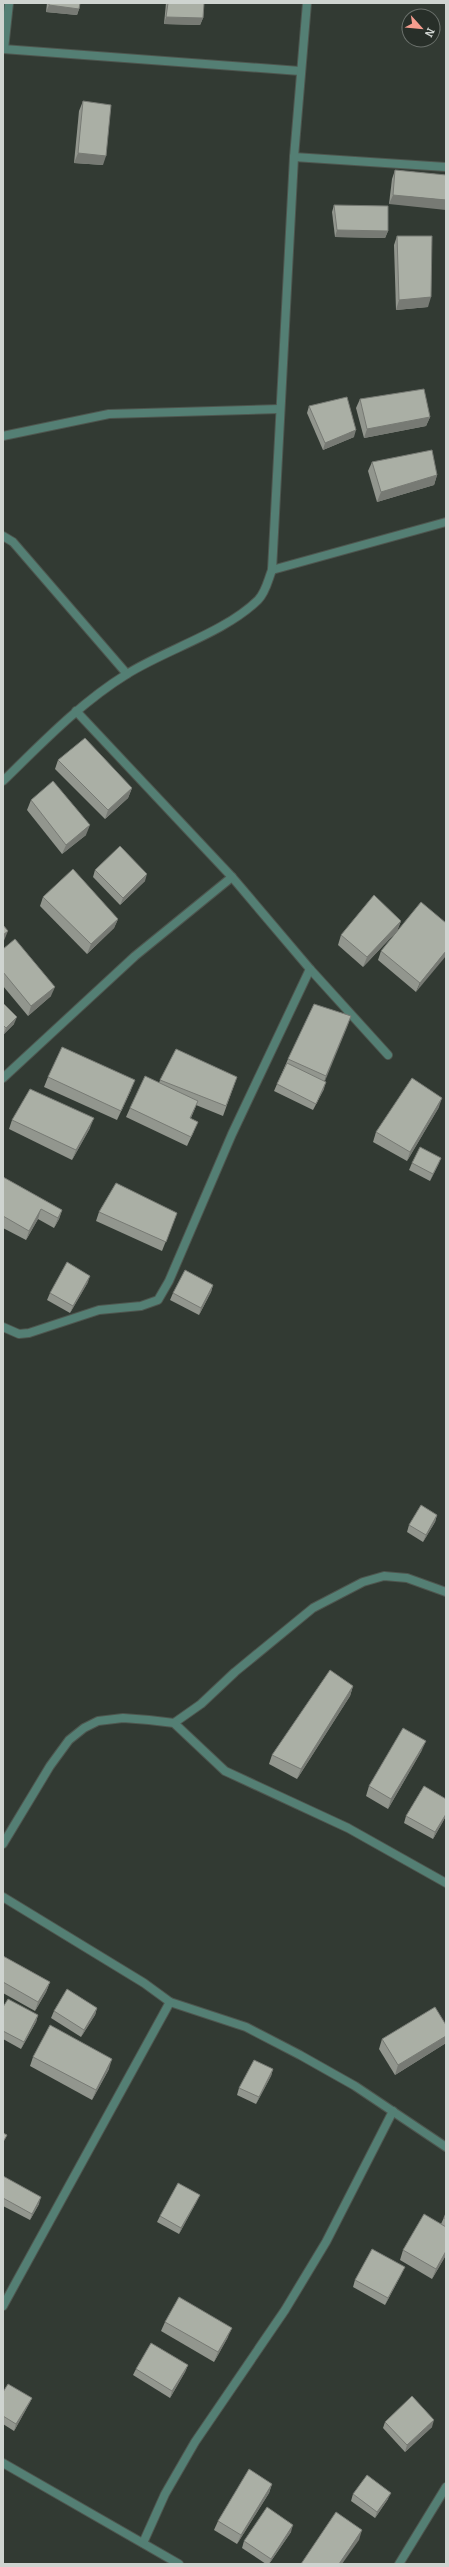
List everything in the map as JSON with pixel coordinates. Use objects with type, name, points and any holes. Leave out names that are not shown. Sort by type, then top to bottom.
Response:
[{"type":"street","points":[[9,3],[4,49],[300,71]]},
{"type":"street","points":[[3,781],[76,712],[127,674],[230,620],[258,599],[265,589],[272,570],[294,157],[300,71],[307,3]]},
{"type":"street","points":[[294,157],[446,167]]},
{"type":"street","points":[[3,436],[109,414],[280,409]]},
{"type":"street","points":[[272,570],[446,522]]},
{"type":"street","points":[[3,536],[13,542],[127,674]]},
{"type":"street","points":[[76,712],[232,877],[310,969],[388,1055]]},
{"type":"street","points":[[3,1078],[135,956],[232,877]]},
{"type":"street","points":[[3,1327],[18,1334],[29,1333],[99,1310],[141,1306],[158,1300],[169,1281],[232,1134],[310,969]]},
{"type":"street","points":[[174,1723],[201,1704],[234,1672],[313,1608],[363,1582],[384,1576],[407,1578],[446,1592]]},
{"type":"street","points":[[3,1844],[50,1766],[70,1740],[84,1728],[98,1721],[123,1718],[174,1723],[206,1755],[225,1771],[348,1828],[446,1883]]},
{"type":"street","points":[[3,1897],[144,1983],[170,2002],[246,2028],[355,2086],[446,2147]]},
{"type":"street","points":[[3,2306],[170,2002]]},
{"type":"street","points":[[143,2543],[165,2494],[195,2442],[276,2323],[326,2242],[394,2111]]},
{"type":"street","points":[[3,2463],[179,2564]]},
{"type":"street","points":[[399,2564],[446,2487]]},
{"type":"building","points":[[49,3],[80,3],[79,9],[49,5]]},
{"type":"building","points":[[168,3],[204,3],[203,18],[166,17]]},
{"type":"building","points":[[83,101],[111,105],[106,156],[78,153]]},
{"type":"building","points":[[395,170],[446,175],[446,200],[393,195]]},
{"type":"building","points":[[334,205],[388,206],[388,231],[337,230]]},
{"type":"building","points":[[397,236],[432,236],[431,297],[399,300]]},
{"type":"building","points":[[424,389],[430,417],[367,429],[360,399]]},
{"type":"building","points":[[347,397],[356,430],[325,443],[309,406]]},
{"type":"building","points":[[432,450],[437,475],[381,492],[372,462]]},
{"type":"building","points":[[85,738],[132,788],[108,810],[58,760]]},
{"type":"building","points":[[53,781],[90,825],[66,845],[31,800]]},
{"type":"building","points":[[120,846],[147,874],[123,898],[95,870]]},
{"type":"building","points":[[73,869],[118,919],[91,944],[43,897]]},
{"type":"building","points":[[374,895],[401,921],[367,957],[341,935]]},
{"type":"building","points":[[421,902],[446,923],[446,951],[420,983],[381,951]]},
{"type":"building","points":[[3,925],[8,931],[3,935]]},
{"type":"building","points":[[15,939],[55,987],[31,1006],[3,972],[3,949]]},
{"type":"building","points":[[3,1003],[17,1017],[6,1028],[3,1025]]},
{"type":"building","points":[[314,1004],[351,1016],[326,1076],[288,1059]]},
{"type":"building","points":[[62,1047],[135,1080],[121,1111],[48,1077]]},
{"type":"building","points":[[176,1049],[237,1077],[226,1106],[160,1080]]},
{"type":"building","points":[[287,1063],[326,1082],[316,1104],[277,1084]]},
{"type":"building","points":[[145,1076],[198,1101],[190,1118],[198,1122],[191,1137],[130,1108]]},
{"type":"building","points":[[412,1078],[442,1098],[410,1152],[376,1132]]},
{"type":"building","points":[[30,1089],[94,1118],[76,1150],[12,1120]]},
{"type":"building","points":[[420,1147],[441,1158],[433,1174],[412,1163]]},
{"type":"building","points":[[3,1177],[62,1210],[58,1218],[41,1209],[29,1231],[3,1216]]},
{"type":"building","points":[[116,1183],[177,1213],[166,1242],[99,1212]]},
{"type":"building","points":[[67,1262],[90,1276],[73,1306],[50,1293]]},
{"type":"building","points":[[185,1270],[213,1285],[201,1308],[173,1293]]},
{"type":"building","points":[[421,1505],[437,1515],[426,1535],[409,1525]]},
{"type":"building","points":[[330,1670],[353,1686],[301,1769],[272,1755]]},
{"type":"building","points":[[403,1728],[426,1741],[391,1799],[369,1786]]},
{"type":"building","points":[[424,1786],[446,1799],[446,1814],[435,1832],[406,1816]]},
{"type":"building","points":[[3,1956],[50,1982],[38,2002],[3,1982]]},
{"type":"building","points":[[67,1989],[97,2008],[84,2030],[54,2011]]},
{"type":"building","points":[[8,1999],[38,2015],[24,2042],[3,2031],[3,2007]]},
{"type":"building","points":[[435,2007],[446,2025],[446,2036],[398,2065],[382,2039]]},
{"type":"building","points":[[50,2025],[112,2059],[96,2090],[33,2057]]},
{"type":"building","points":[[254,2060],[273,2069],[259,2097],[239,2088]]},
{"type":"building","points":[[3,2133],[7,2135],[3,2142]]},
{"type":"building","points":[[3,2176],[41,2197],[32,2214],[3,2198]]},
{"type":"building","points":[[178,2183],[200,2195],[181,2228],[160,2216]]},
{"type":"building","points":[[424,2214],[446,2227],[446,2251],[436,2269],[403,2250]]},
{"type":"building","points":[[372,2249],[405,2267],[388,2298],[355,2280]]},
{"type":"building","points":[[179,2297],[232,2328],[218,2352],[165,2322]]},
{"type":"building","points":[[151,2343],[188,2365],[172,2391],[136,2369]]},
{"type":"building","points":[[8,2384],[32,2398],[16,2424],[3,2416],[3,2392]]},
{"type":"building","points":[[412,2396],[434,2420],[407,2445],[385,2422]]},
{"type":"building","points":[[249,2469],[272,2484],[241,2535],[218,2521]]},
{"type":"building","points":[[367,2475],[391,2493],[377,2512],[353,2494]]},
{"type":"building","points":[[267,2507],[293,2525],[271,2559],[244,2541]]},
{"type":"building","points":[[336,2512],[362,2530],[339,2564],[301,2564]]}]
